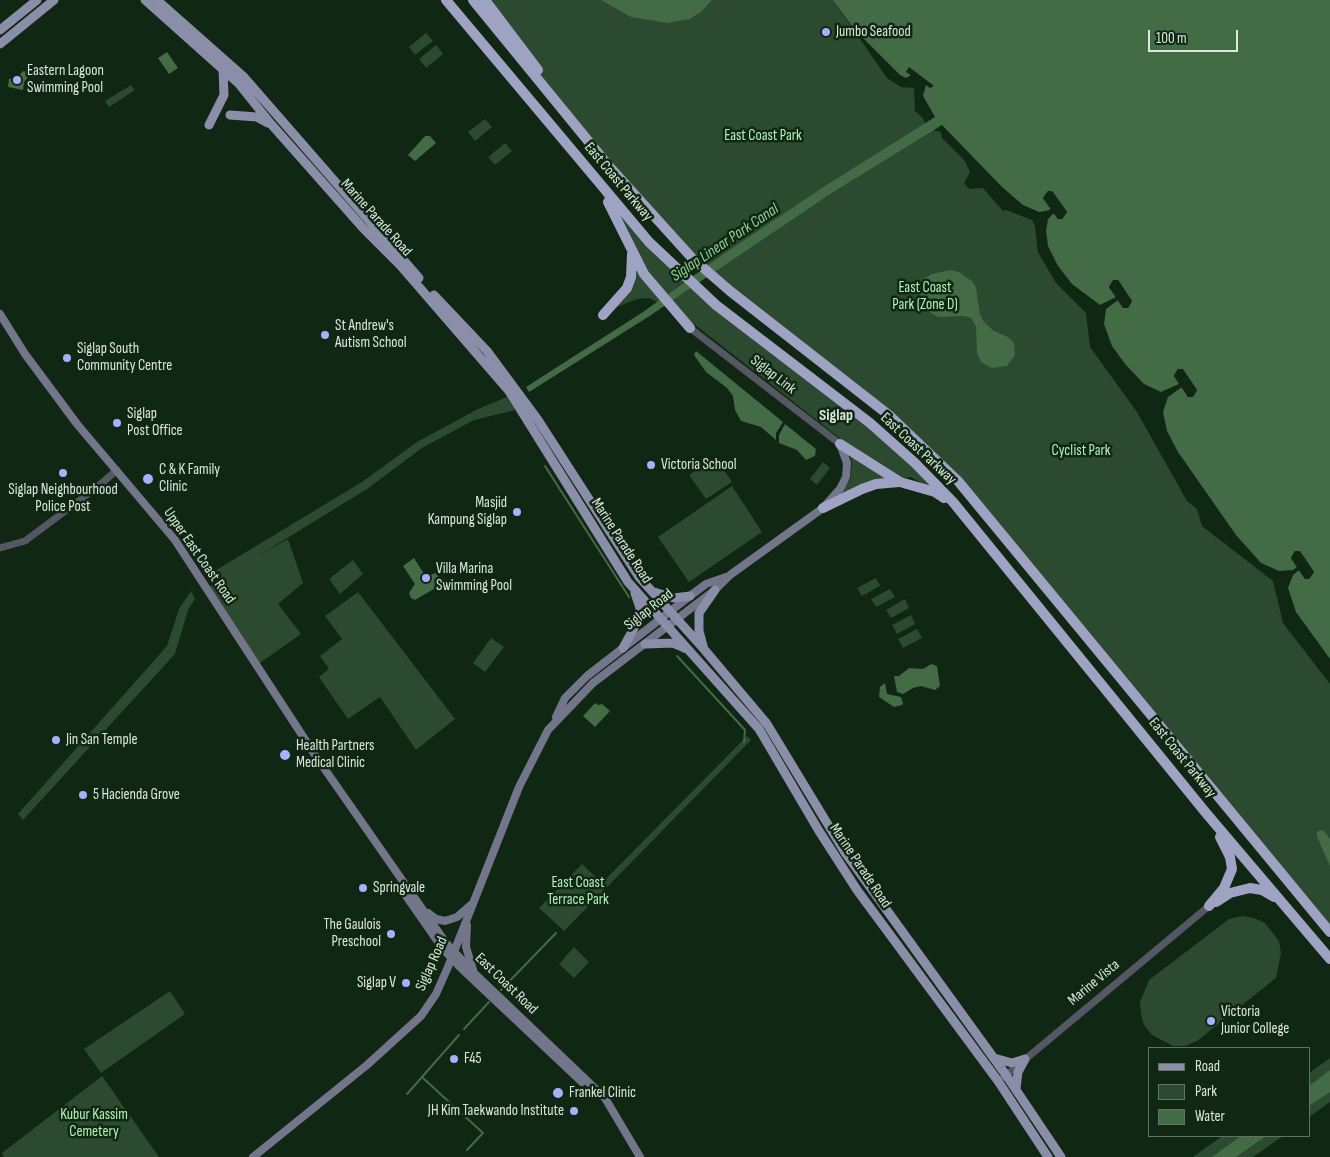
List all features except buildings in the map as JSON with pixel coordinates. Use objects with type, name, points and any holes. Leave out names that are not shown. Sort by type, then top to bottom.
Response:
[{"type":"highway","name":"East Coast Parkway","points":[[446,0],[649,242],[689,281],[750,332],[870,423],[915,463],[953,502],[1206,813],[1330,959]]},
{"type":"highway","name":"East Coast Parkway","points":[[473,0],[582,134],[702,267],[890,416],[958,481],[1330,932]]},
{"type":"highway","points":[[485,0],[550,86],[582,134]]},
{"type":"highway","points":[[595,178],[620,222],[640,267],[660,294],[690,328]]},
{"type":"highway","points":[[603,315],[613,306],[626,288],[632,268],[631,247]]},
{"type":"highway","points":[[840,444],[900,482],[935,492],[953,502]]},
{"type":"highway","points":[[823,508],[876,484],[900,482]]},
{"type":"highway","points":[[1206,813],[1226,847],[1232,869],[1224,888],[1209,906]]},
{"type":"highway","points":[[1209,906],[1230,893],[1250,888],[1262,890],[1283,904]]},
{"type":"main road","points":[[0,30],[37,0]]},
{"type":"main road","points":[[0,44],[54,0]]},
{"type":"main road","name":"Marine Parade Road","points":[[146,0],[239,84],[271,124],[364,228],[400,265],[509,391],[634,590],[690,650],[759,729],[819,831],[853,883],[998,1081],[1048,1157]]},
{"type":"main road","name":"Marine Parade Road","points":[[157,0],[243,76],[370,224],[492,357],[543,427],[614,541],[650,590],[704,648],[767,724],[844,851],[1016,1089],[1060,1157]]},
{"type":"main road","points":[[209,126],[224,95],[223,68]]},
{"type":"main road","points":[[230,115],[257,117],[271,124]]},
{"type":"main road","name":"Upper East Coast Road","points":[[0,314],[25,354],[73,418],[175,540],[360,824]]},
{"type":"main road","name":"Upper East Coast Road","points":[[0,323],[21,356],[66,418],[116,471]]},
{"type":"main road","name":"Siglap Road","points":[[253,1157],[421,1016],[436,994],[453,955],[519,787],[542,737],[554,722],[593,684],[646,644],[676,618],[715,590],[730,575],[823,508],[840,489],[846,477],[847,463],[840,444]]},
{"type":"main road","name":"Siglap Road","points":[[554,722],[565,698],[587,676],[706,584],[730,575]]},
{"type":"main road","points":[[623,648],[639,619],[640,608],[634,590]]},
{"type":"main road","points":[[650,590],[674,598],[690,596]]},
{"type":"main road","points":[[704,648],[698,631],[699,613],[715,590]]},
{"type":"main road","points":[[646,644],[673,643],[690,650]]},
{"type":"main road","name":"East Coast Road","points":[[360,824],[423,909],[453,955],[606,1098],[640,1157]]},
{"type":"main road","name":"East Coast Road","points":[[360,824],[453,955],[602,1102],[635,1157]]},
{"type":"main road","points":[[423,909],[436,919],[445,921],[457,917],[474,903]]},
{"type":"main road","points":[[467,919],[466,947],[475,974]]},
{"type":"main road","points":[[994,1058],[1012,1063],[1025,1060]]},
{"type":"main road","points":[[1016,1089],[1018,1072],[1025,1060]]},
{"type":"street","name":"Siglap Link","points":[[690,328],[840,444]]},
{"type":"street","points":[[0,548],[25,541],[116,471]]},
{"type":"street","name":"Marine Vista","points":[[998,1081],[1209,906]]},
{"type":"green space","name":"East Coast Park","points":[[473,0],[833,0],[887,78],[901,87],[914,88],[915,111],[933,130],[941,132],[942,138],[965,161],[970,172],[964,183],[969,189],[983,188],[1003,211],[1006,210],[1032,220],[1035,226],[1038,252],[1056,283],[1086,313],[1090,347],[1137,412],[1187,501],[1197,509],[1202,526],[1273,581],[1283,623],[1330,684],[1330,932],[925,448],[693,258]]},
{"type":"green space","points":[[426,33],[433,41],[415,55],[409,47]]},
{"type":"green space","points":[[436,45],[443,54],[426,68],[419,59]]},
{"type":"green space","points":[[131,85],[135,90],[109,107],[105,101]]},
{"type":"green space","points":[[485,119],[492,127],[475,141],[468,132]]},
{"type":"green space","points":[[505,143],[512,151],[495,165],[488,157]]},
{"type":"green space","points":[[593,178],[688,279],[657,302],[649,298],[637,299],[602,313],[625,285],[631,268],[626,238]]},
{"type":"green space","points":[[695,285],[870,423],[952,502],[911,477],[875,482],[846,499],[840,490],[850,480],[852,464],[850,454],[842,440],[694,324],[664,306]]},
{"type":"green space","points":[[507,397],[515,410],[474,420],[422,448],[367,489],[258,556],[288,539],[303,583],[278,604],[301,634],[257,665],[206,589],[213,584],[208,575],[362,482],[417,442],[478,409]]},
{"type":"green space","points":[[715,457],[732,482],[706,499],[689,475]]},
{"type":"green space","points":[[823,462],[830,468],[817,485],[810,479]]},
{"type":"green space","points":[[732,486],[762,532],[689,582],[658,537]]},
{"type":"green space","points":[[353,560],[363,574],[340,594],[329,579]]},
{"type":"green space","points":[[876,578],[880,586],[862,596],[857,588]]},
{"type":"green space","points":[[890,589],[895,597],[876,607],[871,599]]},
{"type":"green space","points":[[191,591],[195,599],[188,610],[175,654],[23,820],[18,814],[167,646],[179,609]]},
{"type":"green space","points":[[358,592],[455,719],[416,750],[380,697],[348,719],[319,677],[329,669],[320,656],[342,639],[325,616]]},
{"type":"green space","points":[[905,599],[909,608],[891,618],[886,610]]},
{"type":"green space","points":[[911,615],[915,624],[897,634],[892,625]]},
{"type":"green space","points":[[917,629],[922,638],[903,648],[898,639]]},
{"type":"green space","points":[[491,638],[504,647],[485,672],[473,663]]},
{"type":"green space","name":"East Coast Terrace Park","points":[[747,736],[751,740],[564,931],[539,908],[582,864],[602,883]]},
{"type":"green space","points":[[1243,916],[1265,923],[1279,941],[1281,953],[1276,978],[1197,1041],[1185,1046],[1173,1046],[1152,1035],[1144,1025],[1140,1002],[1149,980],[1229,919]]},
{"type":"green space","points":[[574,947],[589,962],[574,978],[559,964]]},
{"type":"green space","points":[[170,991],[185,1014],[101,1073],[84,1049]]},
{"type":"green space","points":[[1330,1058],[1330,1102],[1310,1116],[1310,1072]]},
{"type":"green space","name":"Kubur Kassim Cemetery","points":[[102,1076],[159,1157],[4,1157],[2,1153]]},
{"type":"green space","points":[[1221,1137],[1282,1137],[1253,1157],[1193,1157]]},
{"type":"water","points":[[601,0],[712,0],[701,12],[690,19],[668,23],[631,17]]},
{"type":"water","points":[[833,0],[1330,0],[1330,659],[1296,612],[1288,588],[1293,575],[1299,570],[1305,579],[1309,579],[1314,572],[1300,552],[1295,551],[1291,558],[1297,567],[1293,570],[1279,571],[1261,563],[1236,535],[1178,452],[1167,431],[1163,412],[1168,397],[1182,387],[1188,397],[1192,397],[1197,390],[1183,370],[1178,369],[1174,375],[1179,384],[1161,392],[1144,384],[1125,364],[1112,346],[1104,324],[1106,309],[1118,300],[1123,308],[1128,308],[1132,301],[1118,280],[1114,280],[1109,287],[1116,297],[1100,305],[1072,284],[1058,266],[1048,246],[1046,231],[1048,219],[1054,213],[1058,219],[1062,219],[1067,212],[1053,192],[1048,191],[1043,198],[1051,209],[1039,212],[1023,205],[1002,187],[942,125],[830,194],[648,317],[529,392],[526,387],[643,312],[725,253],[825,186],[935,117],[923,96],[926,85],[930,88],[934,86],[909,67],[906,72],[911,75],[906,78],[900,75],[854,29]]},
{"type":"water","points":[[167,52],[178,68],[169,74],[158,58]]},
{"type":"water","name":"Eastern Lagoon Swimming Pool","points":[[23,71],[27,72],[29,76],[24,82],[23,90],[8,87],[9,79],[18,77]]},
{"type":"water","points":[[425,136],[430,136],[436,143],[415,161],[408,155]]},
{"type":"water","points":[[950,270],[959,272],[973,282],[976,288],[980,314],[984,322],[994,331],[1008,337],[1014,343],[1015,355],[1007,366],[992,368],[981,362],[977,353],[976,327],[971,318],[964,316],[938,317],[928,311],[921,302],[918,288],[923,279],[932,274]]},
{"type":"water","points":[[696,351],[783,422],[776,433],[776,440],[761,427],[741,421],[735,410],[733,396],[727,388],[706,372],[694,355]]},
{"type":"water","points":[[785,424],[816,449],[815,456],[806,460],[797,450],[779,443],[779,435]]},
{"type":"water","name":"Villa Marina Swimming Pool","points":[[414,558],[426,577],[435,573],[442,580],[439,586],[415,600],[411,598],[409,593],[415,584],[403,566]]},
{"type":"water","points":[[931,664],[937,666],[940,686],[935,690],[921,686],[903,694],[897,692],[894,676],[899,676],[909,668],[923,669]]},
{"type":"water","points":[[885,683],[887,694],[901,697],[902,705],[894,707],[879,697],[880,687]]},
{"type":"water","points":[[595,703],[598,705],[602,704],[610,711],[595,727],[583,716]]},
{"type":"water","points":[[1320,830],[1324,831],[1330,839],[1330,866],[1317,837],[1317,832]]},
{"type":"water","points":[[1330,1070],[1330,1092],[1310,1105],[1310,1085]]},
{"type":"water","points":[[1240,1137],[1265,1137],[1236,1157],[1212,1157]]},
{"type":"pier","points":[[1048,191],[1052,191],[1067,212],[1062,219],[1058,219],[1052,211],[1043,198]],"holes":[[[1051,194],[1064,213],[1059,216],[1052,211],[1053,208],[1046,197]]]},
{"type":"pier","points":[[1113,280],[1118,280],[1132,301],[1128,308],[1123,308],[1109,287]]},
{"type":"pier","points":[[1178,369],[1183,369],[1197,390],[1193,397],[1188,397],[1174,376]]},
{"type":"pier","points":[[1295,551],[1300,551],[1314,572],[1309,579],[1305,579],[1291,558]]},
{"type":"waterway","points":[[545,466],[629,597]]},
{"type":"waterway","points":[[677,656],[745,730],[744,742]]},
{"type":"waterway","points":[[501,990],[556,933]]},
{"type":"waterway","points":[[464,1029],[489,1002]]},
{"type":"waterway","points":[[407,1094],[459,1035]]},
{"type":"waterway","points":[[423,1078],[483,1133],[467,1150]]},
{"type":"place","name":"Jumbo Seafood","points":[[826,32]]},
{"type":"place","name":"Eastern Lagoon Swimming Pool","points":[[17,80]]},
{"type":"place","name":"St Andrew's Autism School","points":[[325,335]]},
{"type":"place","name":"Siglap South Community Centre","points":[[67,358]]},
{"type":"place","name":"Siglap Post Office","points":[[117,423]]},
{"type":"place","name":"Victoria School","points":[[651,465]]},
{"type":"place","name":"Siglap Neighbourhood Police Post","points":[[63,473]]},
{"type":"place","name":"C & K Family Clinic","points":[[148,479]]},
{"type":"place","name":"Masjid Kampung Siglap","points":[[517,512]]},
{"type":"place","name":"Villa Marina Swimming Pool","points":[[426,578]]},
{"type":"place","name":"Jin San Temple","points":[[56,740]]},
{"type":"place","name":"Health Partners Medical Clinic","points":[[285,755]]},
{"type":"place","name":"5 Hacienda Grove","points":[[83,795]]},
{"type":"place","name":"Springvale","points":[[363,888]]},
{"type":"place","name":"The Gaulois Preschool","points":[[391,934]]},
{"type":"place","name":"Siglap V","points":[[406,983]]},
{"type":"place","name":"Victoria Junior College","points":[[1211,1021]]},
{"type":"place","name":"F45","points":[[454,1059]]},
{"type":"place","name":"Frankel Clinic","points":[[558,1093]]},
{"type":"place","name":"JH Kim Taekwando Institute","points":[[574,1111]]},
{"type":"district","name":"Siglap","points":[[836,416]]},
{"type":"water label","name":"Siglap Linear Park Canal","points":[[725,243]]},
{"type":"park label","name":"East Coast Park (Zone D)","points":[[925,296]]},
{"type":"park label","name":"Cyclist Park","points":[[1081,451]]}]
